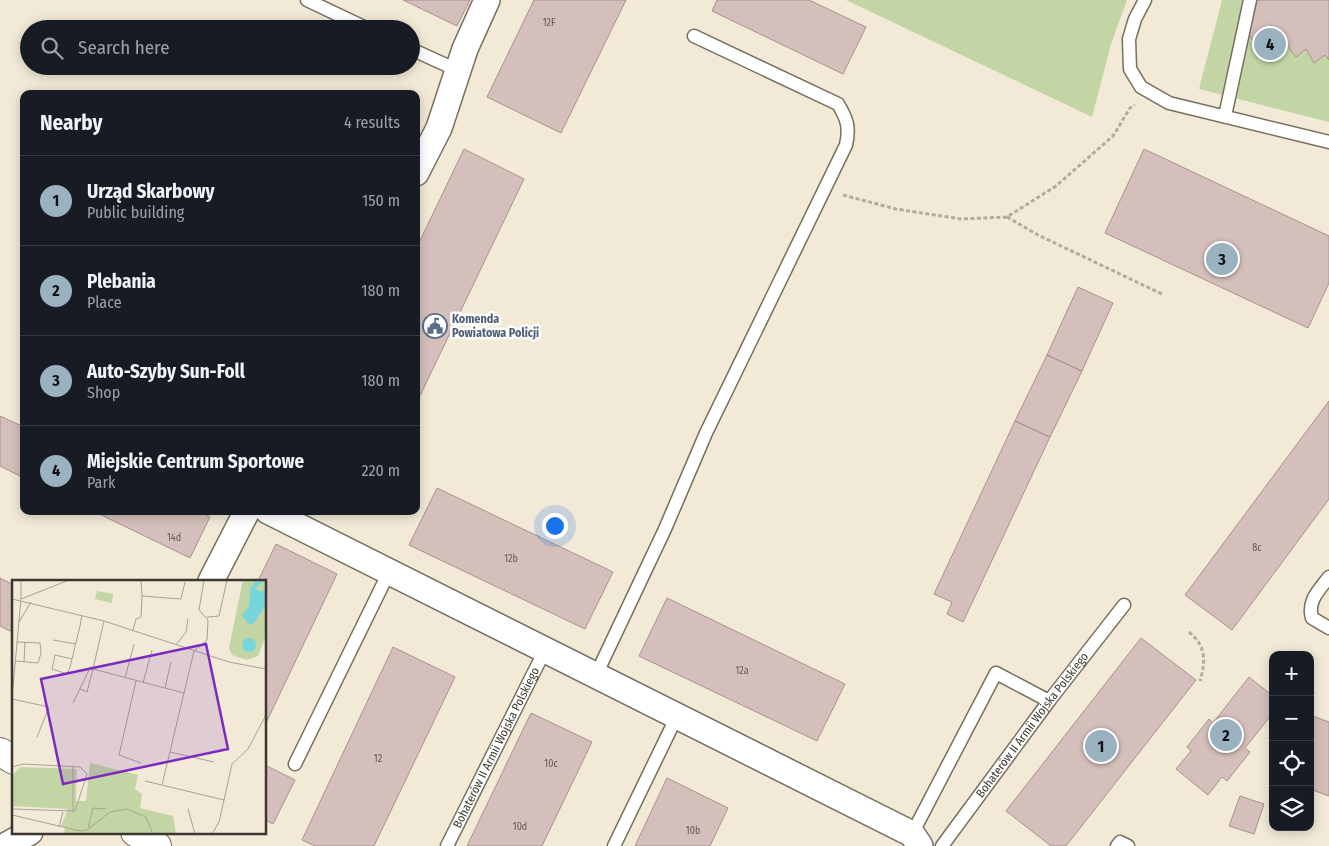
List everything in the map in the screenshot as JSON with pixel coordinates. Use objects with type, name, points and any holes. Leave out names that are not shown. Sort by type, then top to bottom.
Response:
[{"type":"street","points":[[420,166],[439,128],[457,70],[487,0]]},
{"type":"street","points":[[212,580],[245,515]]},
{"type":"street","points":[[276,515],[677,716],[916,840]]},
{"type":"street","points":[[0,752],[12,759]]},
{"type":"street","points":[[5,846],[26,834]]},
{"type":"street","points":[[138,834],[157,846]]},
{"type":"lane","points":[[307,0],[349,20]]},
{"type":"lane","points":[[1144,0],[1133,26],[1128,55],[1130,69],[1141,87],[1169,103],[1329,142]]},
{"type":"lane","points":[[1225,116],[1250,0]]},
{"type":"lane","points":[[596,675],[665,529],[706,433],[846,145],[849,131],[848,119],[838,104],[694,36]]},
{"type":"lane","points":[[420,53],[457,70]]},
{"type":"lane","points":[[295,764],[389,572]]},
{"type":"lane","points":[[1329,577],[1313,599],[1309,609],[1312,618],[1329,628]]},
{"type":"lane","name":"Bohaterów II Armii Wojska Polskiego","points":[[942,846],[1049,701],[1124,605]]},
{"type":"lane","name":"Bohaterów II Armii Wojska Polskiego","points":[[447,846],[545,650]]},
{"type":"lane","points":[[916,840],[996,673],[1049,701]]},
{"type":"lane","points":[[614,846],[677,716]]},
{"type":"lane","points":[[1117,846],[1120,842],[1128,846]]},
{"type":"path","points":[[822,193],[855,197],[896,209],[961,219],[1007,217],[1056,186],[1113,136],[1130,108],[1152,93]]},
{"type":"path","points":[[1007,217],[1040,236],[1164,295]]},
{"type":"path","points":[[1189,632],[1197,638],[1203,650],[1205,664],[1200,681]]},
{"type":"green space","points":[[846,0],[1127,0],[1111,44],[1092,117]]},
{"type":"green space","points":[[1222,0],[1329,0],[1329,122],[1199,89]]},
{"type":"building","points":[[403,0],[470,0],[457,26]]},
{"type":"building","points":[[534,0],[626,0],[561,133],[487,97]]},
{"type":"building","points":[[717,0],[809,0],[866,27],[843,74],[712,11]]},
{"type":"building","points":[[1257,0],[1329,0],[1329,60],[1325,55],[1314,63],[1306,49],[1296,57],[1286,44],[1275,52],[1266,38],[1257,46],[1248,34]]},
{"type":"building","name":"Komenda Powiatowa Policji","points":[[464,149],[524,179],[420,396],[420,241]]},
{"type":"building","points":[[1144,149],[1329,236],[1329,283],[1308,328],[1105,233]]},
{"type":"building","points":[[1078,287],[1113,303],[1082,371],[1047,355]]},
{"type":"building","points":[[1047,355],[1082,371],[1050,437],[1015,421]]},
{"type":"building","points":[[1329,401],[1329,499],[1232,630],[1185,595]]},
{"type":"building","points":[[0,416],[20,425],[20,476],[0,466]]},
{"type":"building","points":[[1015,421],[1050,437],[963,622],[947,614],[952,602],[934,594]]},
{"type":"building","points":[[437,488],[613,572],[585,629],[409,545]]},
{"type":"building","points":[[101,515],[206,515],[210,517],[190,558]]},
{"type":"building","points":[[276,544],[337,574],[266,723],[266,580],[258,580]]},
{"type":"building","points":[[0,578],[12,584],[12,632],[0,626]]},
{"type":"building","points":[[667,598],[845,684],[817,741],[639,656]]},
{"type":"building","points":[[1141,638],[1196,680],[1066,846],[1051,846],[1006,811]]},
{"type":"building","points":[[393,647],[455,677],[374,846],[315,846],[302,840]]},
{"type":"building","points":[[1249,677],[1269,693],[1269,718],[1245,748],[1250,752],[1227,781],[1222,777],[1208,795],[1176,769],[1191,751],[1187,747],[1209,719],[1213,723]]},
{"type":"building","points":[[531,713],[592,742],[542,846],[467,846]]},
{"type":"building","points":[[1314,716],[1329,722],[1329,796],[1314,790]]},
{"type":"building","points":[[266,766],[295,780],[273,824],[266,820]]},
{"type":"building","points":[[667,778],[728,808],[710,846],[635,846]]},
{"type":"building","points":[[1240,796],[1264,804],[1254,834],[1229,826]]},
{"type":"place","name":"Miejskie Centrum Sportowe","points":[[1270,44]]},
{"type":"place","name":"Auto-Szyby Sun-Foll","points":[[1222,259]]},
{"type":"place","name":"Komenda Powiatowa Policji","points":[[435,326]]},
{"type":"place","name":"Plebania","points":[[1226,735]]},
{"type":"place","name":"Urząd Skarbowy","points":[[1101,746]]}]
